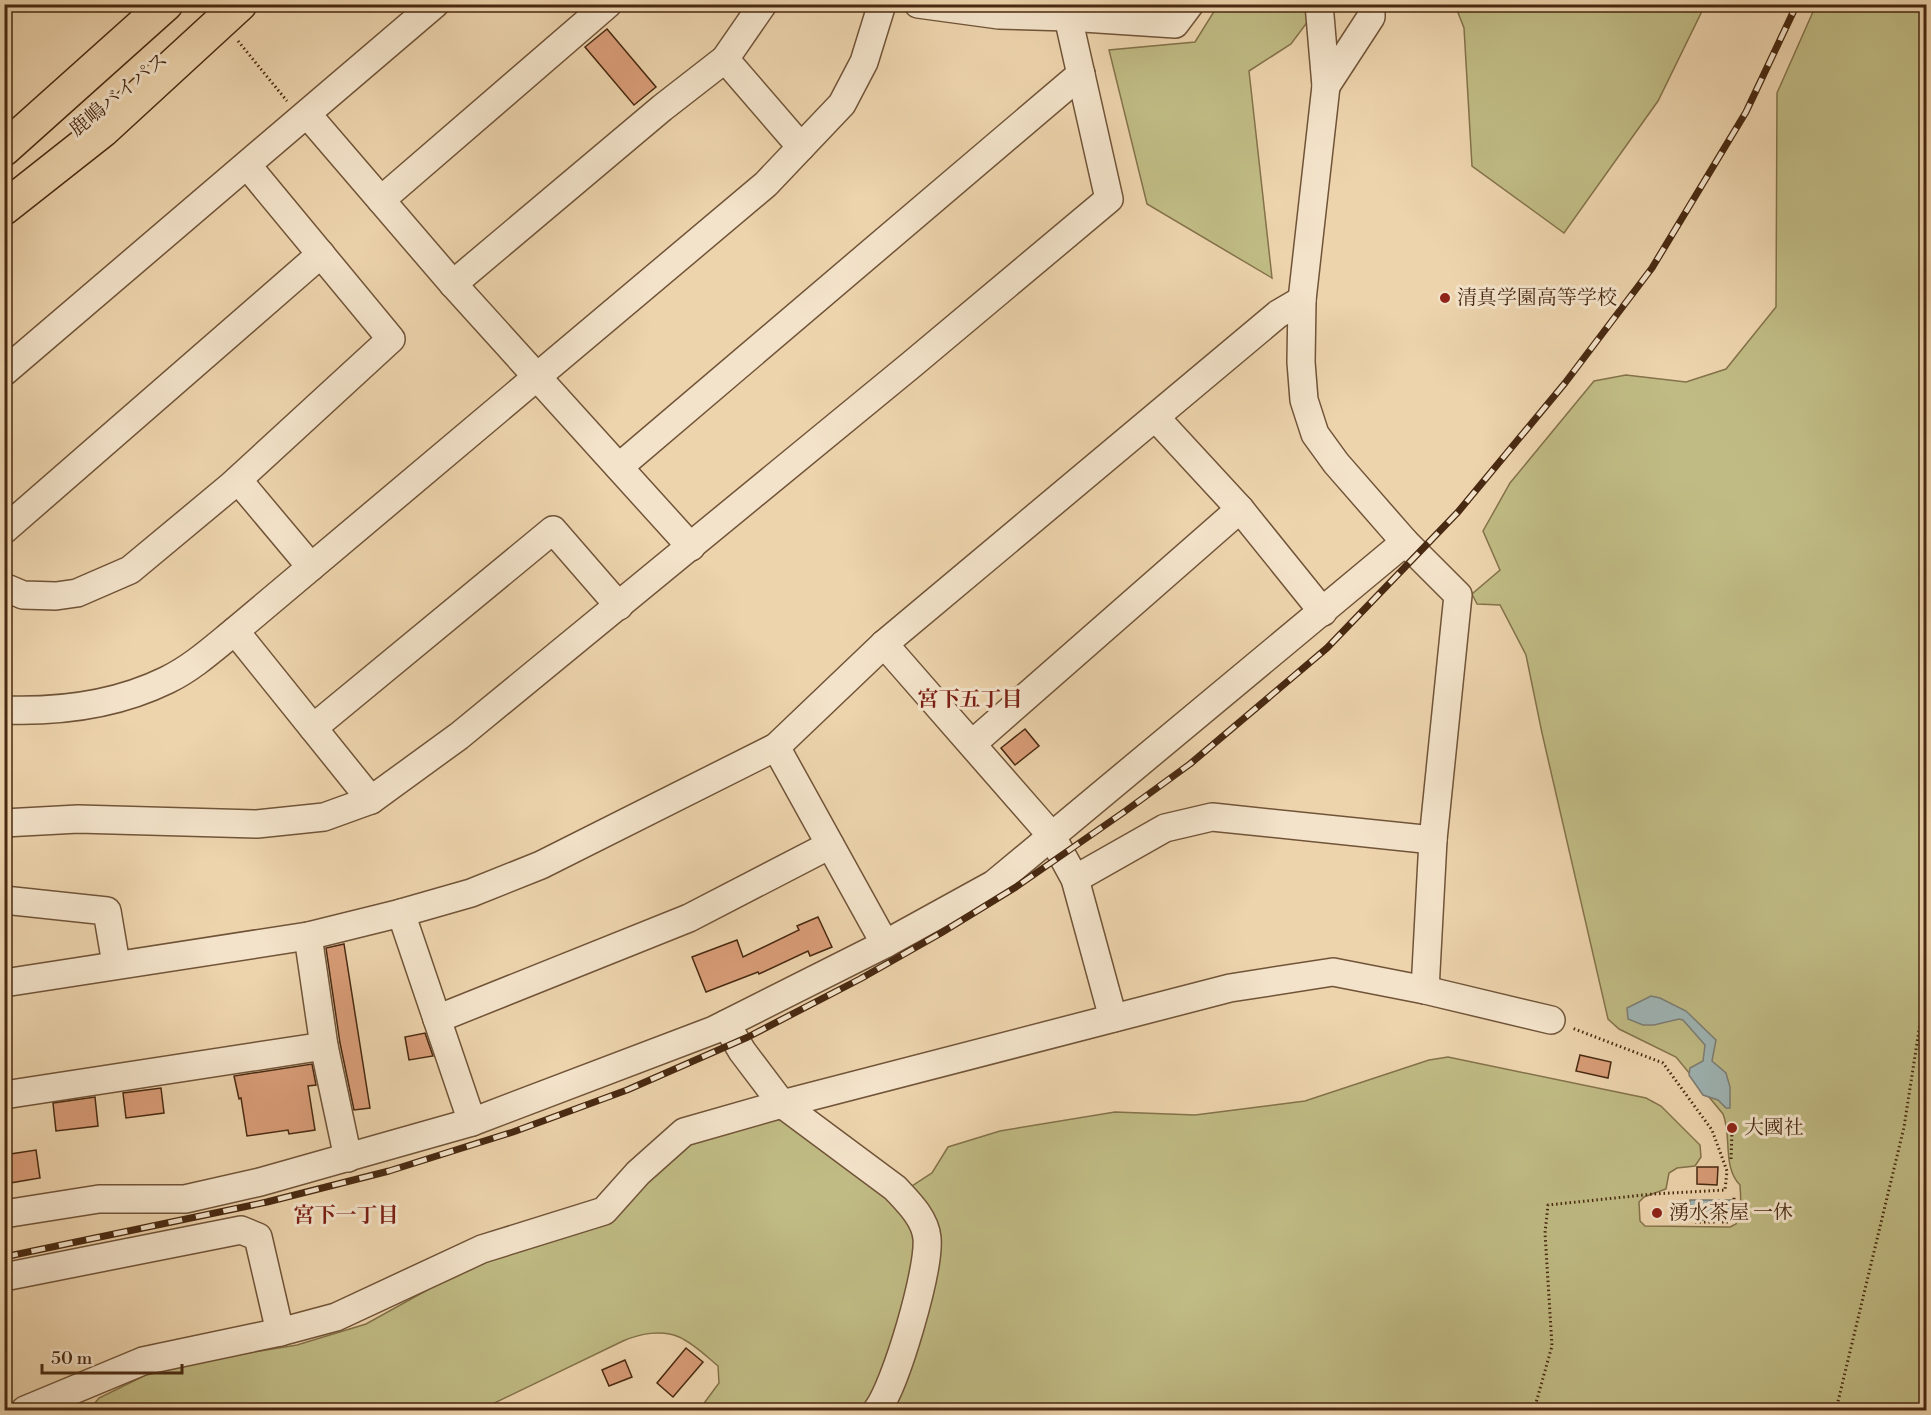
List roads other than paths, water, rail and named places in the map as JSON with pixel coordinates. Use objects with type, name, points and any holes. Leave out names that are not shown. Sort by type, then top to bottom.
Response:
[{"type":"highway","name":"鹿嶋バイパス","points":[[4,185],[231,10]]},
{"type":"highway","points":[[4,208],[103,130],[231,10]]},
{"type":"highway","name":"鹿嶋バイパス","points":[[4,149],[156,13]]},
{"type":"highway","points":[[4,128],[156,13]]},
{"type":"street","points":[[4,372],[435,4]]},
{"type":"street","points":[[381,200],[608,4]]},
{"type":"street","points":[[453,284],[662,108],[725,59],[763,4]]},
{"type":"street","points":[[4,710],[77,708],[127,696],[177,674],[235,631],[766,184],[842,104],[864,62],[882,4]]},
{"type":"street","points":[[918,4],[1175,24],[1190,4]]},
{"type":"street","points":[[1319,4],[1326,86],[1302,300],[1301,362],[1304,400],[1315,434],[1336,463],[1404,542],[1458,595],[1433,840],[1425,990]]},
{"type":"street","points":[[1326,86],[1371,17],[1371,4]]},
{"type":"street","points":[[4,823],[78,819],[257,824],[324,817],[371,800],[459,736],[902,373],[1109,199],[1068,16]]},
{"type":"street","points":[[725,59],[801,147]]},
{"type":"street","points":[[619,467],[1081,74]]},
{"type":"street","points":[[304,116],[691,547]]},
{"type":"street","points":[[4,587],[23,595],[56,596],[77,593],[130,570],[238,480],[391,339],[247,165]]},
{"type":"street","points":[[4,530],[321,254]]},
{"type":"street","points":[[4,982],[308,936],[401,914],[471,893],[541,865],[776,747],[884,644],[1278,314],[1302,300]]},
{"type":"street","points":[[1156,418],[1240,509],[1323,612]]},
{"type":"street","points":[[238,480],[311,567]]},
{"type":"street","points":[[972,744],[1240,509]]},
{"type":"street","points":[[313,728],[553,530],[619,606]]},
{"type":"street","points":[[4,1214],[99,1199],[185,1199],[260,1182],[472,1122],[726,1024],[885,944],[994,884],[1323,612],[1404,542]]},
{"type":"street","points":[[235,631],[371,800]]},
{"type":"street","points":[[884,644],[1051,835],[1075,879],[1113,1018]]},
{"type":"street","points":[[776,747],[885,944]]},
{"type":"street","points":[[1075,879],[1165,828],[1212,817],[1433,840]]},
{"type":"street","points":[[437,1019],[689,918],[830,845]]},
{"type":"street","points":[[4,900],[107,911],[116,964]]},
{"type":"street","points":[[401,914],[472,1122]]},
{"type":"street","points":[[308,936],[324,1046],[348,1158]]},
{"type":"street","points":[[25,1410],[143,1361],[280,1332],[336,1317],[483,1249],[604,1211],[638,1173],[684,1132],[782,1104],[1230,988],[1333,972],[1425,990],[1551,1020]]},
{"type":"street","points":[[726,1024],[742,1051],[782,1104],[895,1188],[910,1203],[922,1221],[927,1237],[926,1267],[896,1367],[878,1410]]},
{"type":"street","points":[[4,1095],[324,1046]]},
{"type":"street","points":[[4,1277],[241,1230],[258,1237],[280,1332]]},
{"type":"water","points":[[1651,996],[1686,1011],[1716,1040],[1712,1061],[1726,1073],[1730,1087],[1730,1108],[1726,1108],[1718,1100],[1703,1095],[1689,1075],[1690,1068],[1703,1061],[1705,1045],[1683,1020],[1643,1025],[1628,1019],[1627,1008]]},
{"type":"water","points":[[1690,1200],[1732,1200],[1729,1220],[1696,1220],[1690,1212]]},
{"type":"railway","points":[[4,1257],[267,1202],[389,1171],[513,1132],[627,1090],[748,1037],[860,979],[1016,887],[1124,812],[1190,764],[1327,648],[1458,512],[1565,383],[1652,268],[1746,112],[1797,4]]},
{"type":"place","name":"清真学園高等学校","points":[[1445,298]]},
{"type":"place","name":"大國社","points":[[1732,1128]]},
{"type":"place","name":"湧水茶屋 一休","points":[[1657,1213]]},
{"type":"district","name":"宮下五丁目","points":[[970,700]]},
{"type":"district","name":"宮下一丁目","points":[[346,1216]]}]
